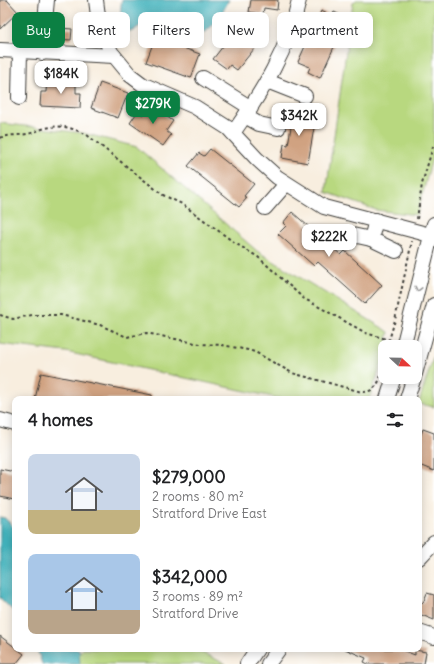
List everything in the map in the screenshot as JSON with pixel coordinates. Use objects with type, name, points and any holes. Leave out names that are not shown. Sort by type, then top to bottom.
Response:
[{"type":"street","points":[[42,53],[47,0]]},
{"type":"street","points":[[96,0],[101,31],[114,56],[130,75],[142,84],[195,107],[233,133],[257,159],[286,184],[324,207],[415,230],[433,232],[405,340]]},
{"type":"street","points":[[233,133],[267,81],[295,19],[299,0]]},
{"type":"street","points":[[0,50],[114,56]]},
{"type":"street","points":[[19,98],[20,52]]},
{"type":"street","points":[[203,78],[248,112],[259,124],[278,128]]},
{"type":"street","points":[[267,81],[305,96]]},
{"type":"street","points":[[265,208],[286,184]]},
{"type":"street","points":[[371,239],[376,220]]},
{"type":"street","points":[[348,234],[371,239],[396,251]]},
{"type":"street","points":[[422,349],[434,305]]},
{"type":"street","points":[[388,396],[392,384]]},
{"type":"street","points":[[408,396],[412,384]]},
{"type":"street","points":[[0,420],[12,423]]},
{"type":"street","points":[[422,555],[434,542]]},
{"type":"street","points":[[422,633],[434,637]]},
{"type":"street","points":[[247,664],[255,652]]},
{"type":"street","points":[[268,664],[277,652]]},
{"type":"path","points":[[0,138],[5,136],[28,134],[48,127],[61,126],[75,129],[86,135],[163,195],[182,204],[235,244],[258,257],[303,298],[366,333],[389,340],[395,320],[415,230],[422,184],[434,143]]},
{"type":"path","points":[[0,315],[12,319],[32,315],[61,315],[100,325],[127,337],[146,333],[200,344],[222,345],[248,350],[255,352],[292,373],[362,392],[372,390],[378,384]]},
{"type":"green space","points":[[356,0],[434,0],[434,151],[417,215],[376,210],[326,192],[347,48],[373,48],[373,12],[352,12],[353,3]]},
{"type":"green space","points":[[0,123],[83,133],[137,147],[257,251],[389,332],[387,340],[378,340],[378,374],[370,396],[268,396],[66,352],[0,344]]},
{"type":"green space","points":[[434,355],[434,407],[422,405],[421,396]]},
{"type":"green space","points":[[80,652],[200,652],[226,664],[66,664]]},
{"type":"water","points":[[122,0],[229,0],[222,12],[212,12],[212,26],[204,32],[204,12],[138,12],[138,27],[133,31],[130,31],[130,12],[121,12]]},
{"type":"water","points":[[0,517],[5,518],[12,525],[12,610],[0,598]]},
{"type":"water","points":[[38,652],[79,652],[80,664],[42,664]]},
{"type":"building","points":[[0,0],[7,0],[18,12],[12,12],[12,18],[0,29]]},
{"type":"building","points":[[251,0],[278,0],[277,10],[264,8],[263,12],[249,12]]},
{"type":"building","points":[[65,28],[72,29],[71,40],[65,40]]},
{"type":"building","points":[[151,48],[183,48],[200,54],[191,78],[146,62]]},
{"type":"building","points":[[222,48],[255,48],[237,70],[230,65],[227,69],[213,59]]},
{"type":"building","points":[[304,48],[334,48],[320,78],[308,72],[310,67],[298,62]]},
{"type":"building","points":[[47,79],[76,81],[76,93],[81,93],[80,108],[40,106],[41,92],[46,92]]},
{"type":"building","points":[[100,83],[128,93],[118,118],[91,108]]},
{"type":"building","points":[[150,105],[173,121],[166,131],[171,135],[163,146],[130,123],[138,111],[143,115]]},
{"type":"building","points":[[289,111],[316,116],[308,163],[282,158],[284,144],[288,145],[291,127],[286,126]]},
{"type":"building","points":[[210,149],[254,184],[244,196],[247,198],[239,207],[188,166],[199,153],[204,156]]},
{"type":"building","points":[[292,212],[341,255],[345,251],[382,285],[365,304],[318,262],[314,266],[278,234],[286,226],[283,223]]},
{"type":"building","points":[[41,373],[152,395],[152,396],[36,396]]},
{"type":"building","points":[[423,429],[434,433],[434,471],[422,466]]},
{"type":"building","points":[[0,469],[12,471],[12,498],[0,496]]},
{"type":"building","points":[[427,593],[434,595],[434,620],[422,615],[423,603]]},
{"type":"building","points":[[0,636],[12,645],[12,652],[21,652],[24,654],[16,664],[0,664]]},
{"type":"building","points":[[352,652],[407,652],[415,655],[415,652],[426,652],[424,664],[368,664],[364,662],[366,658]]}]
